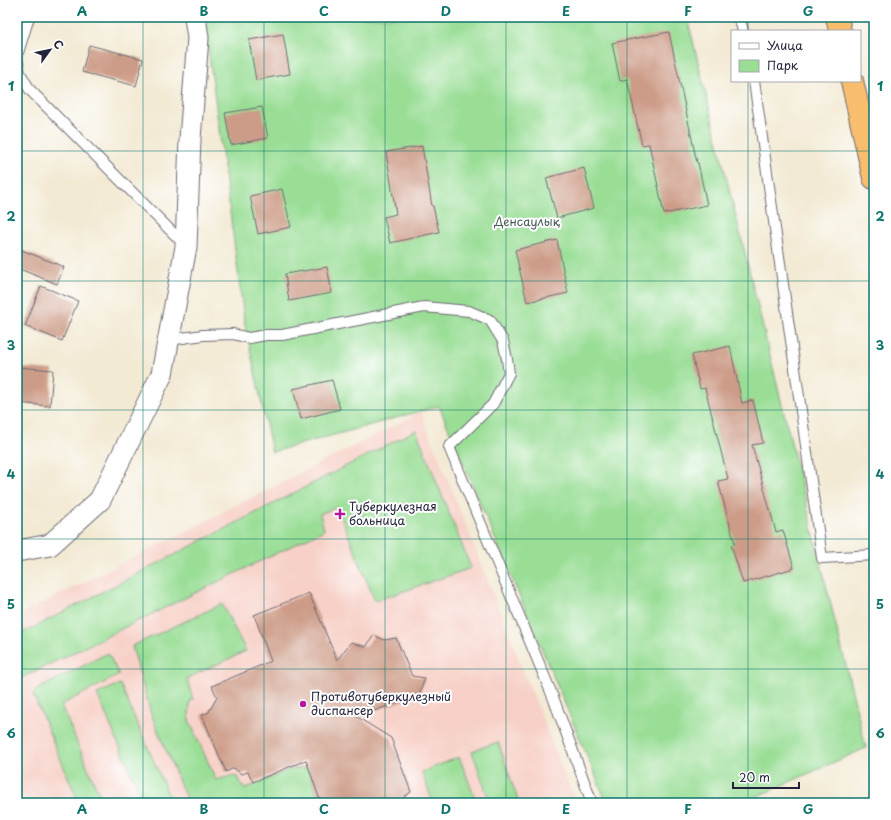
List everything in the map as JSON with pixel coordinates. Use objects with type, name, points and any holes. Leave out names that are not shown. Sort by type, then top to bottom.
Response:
[{"type":"highway","points":[[837,17],[840,30]]},
{"type":"highway","points":[[852,82],[874,178]]},
{"type":"street","points":[[17,551],[50,545],[100,500],[162,374],[186,247],[190,139],[198,38],[195,17]]},
{"type":"lane","points":[[29,17],[17,56],[20,73],[30,90],[186,247]]},
{"type":"lane","points":[[739,17],[743,30]]},
{"type":"lane","points":[[754,82],[822,558],[874,555]]},
{"type":"lane","points":[[169,340],[203,335],[233,334],[249,338],[266,335],[282,335],[424,307],[469,311],[490,320],[503,341],[508,373],[493,404],[449,447],[553,697],[592,803]]},
{"type":"shaded area","name":"Туберкулезная больница","points":[[421,412],[576,803],[17,803],[17,616]]},
{"type":"green space","name":"Денсаулық","points":[[204,17],[687,17],[866,748],[742,803],[607,803],[439,406],[272,452],[245,325]]},
{"type":"green space","points":[[416,430],[471,568],[375,601],[337,507],[320,514],[324,530],[17,680],[17,636]]},
{"type":"green space","points":[[222,604],[246,651],[187,678],[193,700],[190,701],[189,720],[216,780],[231,776],[238,777],[244,789],[291,769],[308,768],[320,803],[188,803],[151,714],[132,646]]},
{"type":"green space","points":[[108,653],[119,675],[61,705],[103,803],[79,803],[33,694],[36,690]]},
{"type":"green space","points":[[120,684],[172,803],[144,803],[97,694]]},
{"type":"green space","points":[[498,742],[519,803],[490,803],[472,751]]},
{"type":"green space","points":[[459,757],[475,798],[462,803],[433,803],[422,772]]},
{"type":"building","points":[[669,32],[707,205],[664,214],[649,144],[642,145],[627,79],[620,81],[612,43]]},
{"type":"building","points":[[283,34],[290,74],[256,80],[249,40]]},
{"type":"building","points":[[89,45],[143,59],[136,86],[82,72]]},
{"type":"building","points":[[262,107],[268,138],[231,145],[225,113]]},
{"type":"building","points":[[422,146],[432,206],[439,232],[390,243],[384,217],[396,214],[386,152]]},
{"type":"building","points":[[584,168],[594,208],[557,218],[546,178]]},
{"type":"building","points":[[282,189],[291,227],[258,234],[250,196]]},
{"type":"building","points":[[557,240],[568,293],[527,302],[515,250]]},
{"type":"building","points":[[17,248],[64,267],[57,284],[17,268]]},
{"type":"building","points":[[327,267],[332,293],[289,301],[285,274]]},
{"type":"building","points":[[41,286],[78,301],[62,341],[25,326]]},
{"type":"building","points":[[730,346],[742,403],[753,400],[763,443],[752,445],[776,532],[783,530],[794,568],[743,583],[731,545],[735,544],[718,481],[728,479],[705,388],[700,389],[692,355]]},
{"type":"building","points":[[17,367],[53,370],[50,406],[17,403]]},
{"type":"building","points":[[332,380],[340,409],[301,419],[293,389]]},
{"type":"building","name":"Противотуберкулезный диспансер","points":[[309,593],[337,660],[351,642],[366,647],[374,635],[384,640],[396,638],[412,676],[425,678],[419,695],[357,717],[391,738],[411,792],[404,797],[408,803],[321,803],[306,760],[253,782],[248,772],[241,774],[234,768],[226,772],[202,715],[209,712],[217,697],[212,686],[271,661],[254,615]]},
{"type":"place","name":"Туберкулезная больница","points":[[340,514]]},
{"type":"place","name":"Противотуберкулезный диспансер","points":[[303,704]]}]
